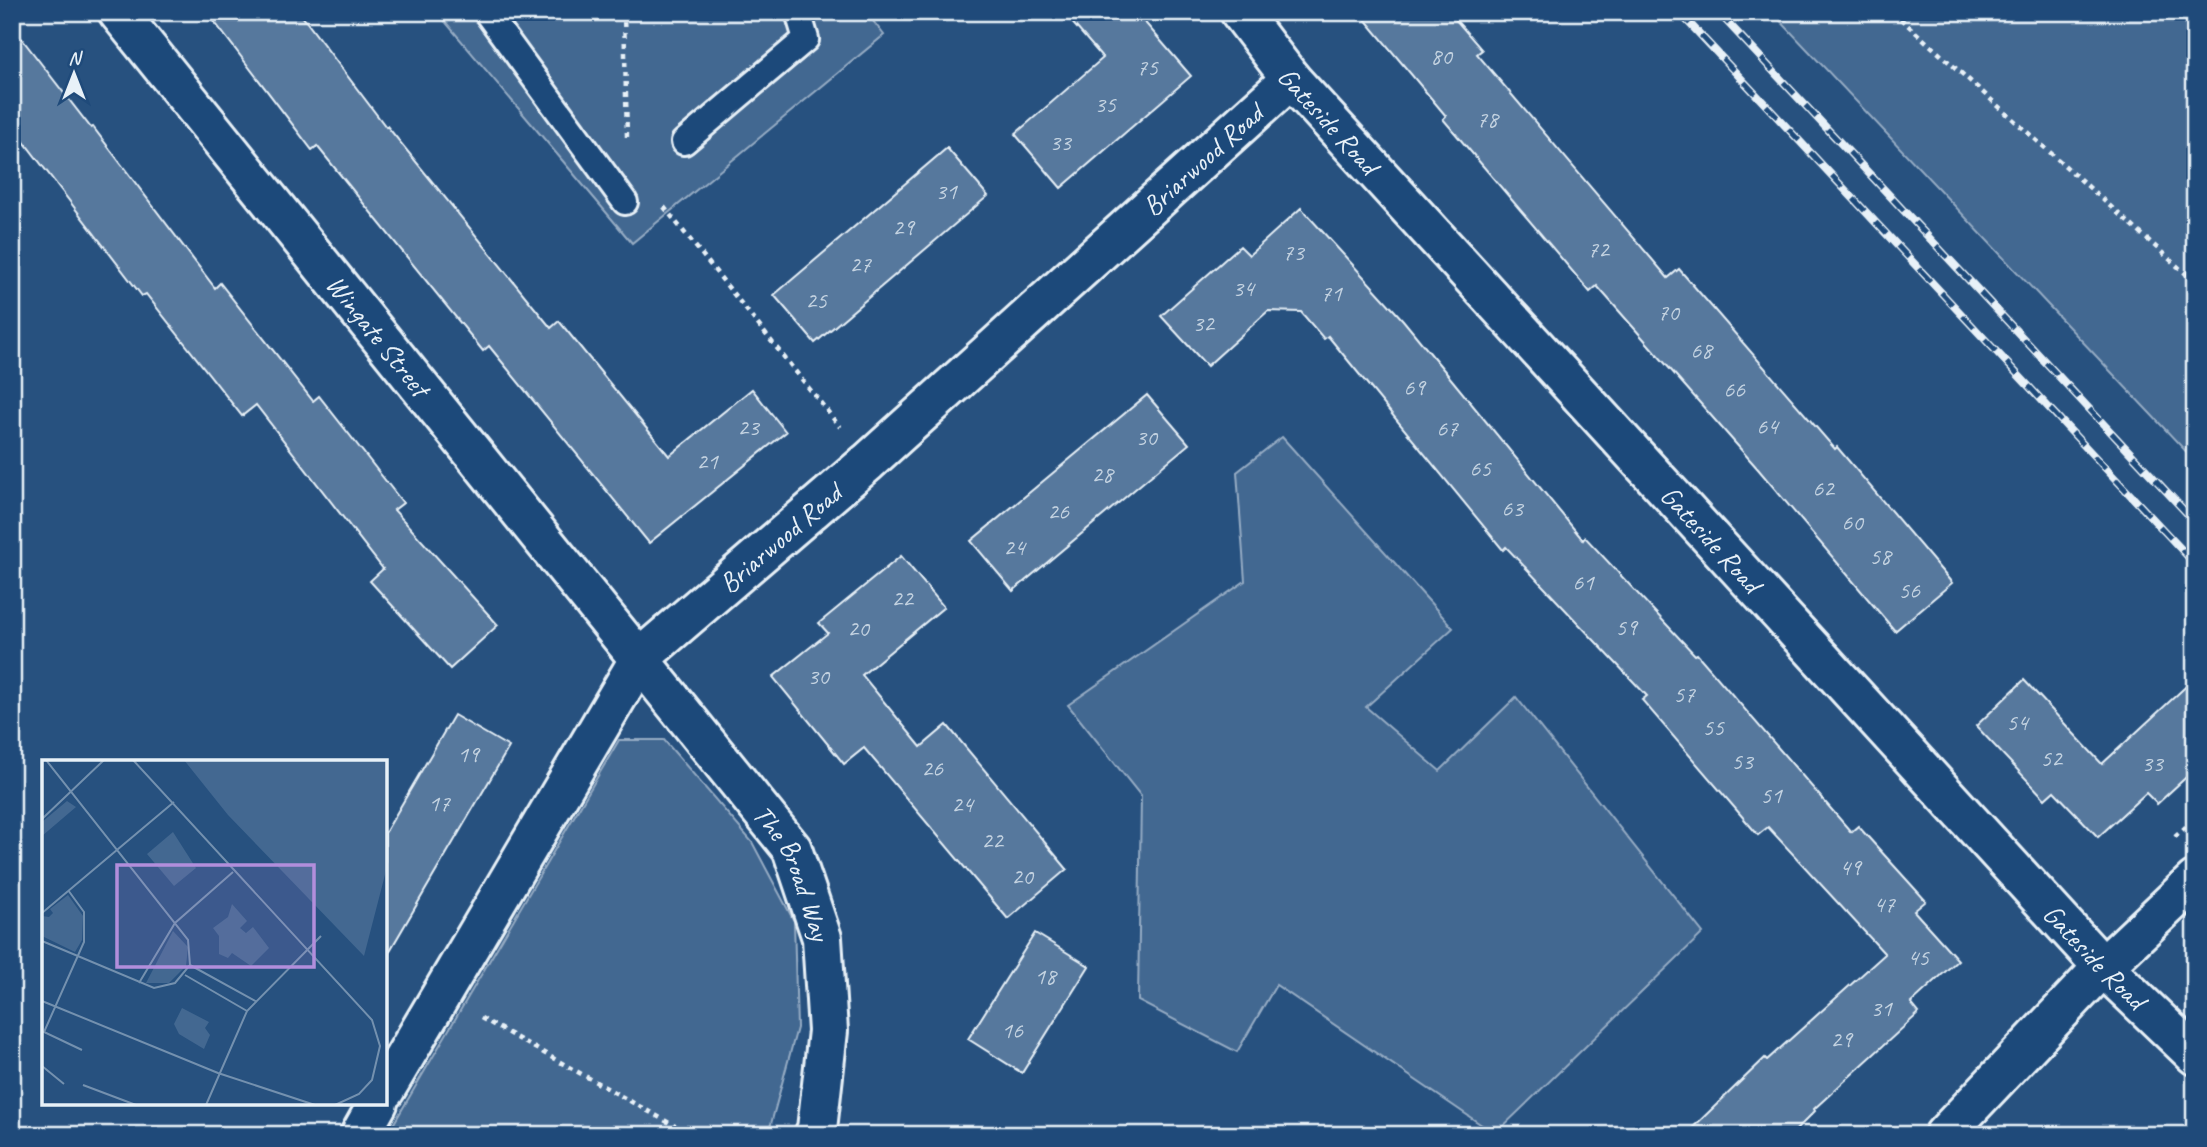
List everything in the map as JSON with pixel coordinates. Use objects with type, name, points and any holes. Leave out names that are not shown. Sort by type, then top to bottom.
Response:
[{"type":"street","name":"Wingate Street","points":[[118,12],[640,658]]},
{"type":"street","name":"Gateside Road","points":[[1240,12],[1292,79],[2103,967],[2195,1055]]},
{"type":"street","name":"Briarwood Road","points":[[387,1087],[640,658],[868,462],[1292,79]]},
{"type":"street","name":"The Broad Way","points":[[640,658],[792,849],[822,938],[828,1031],[820,1133]]},
{"type":"street","points":[[1944,1135],[2103,967],[2195,880]]},
{"type":"street","points":[[360,1135],[377,1105]]},
{"type":"lane","points":[[486,12],[625,202]]},
{"type":"lane","points":[[684,142],[806,39],[799,12]]},
{"type":"path","points":[[624,12],[627,145],[625,202],[658,200],[868,462]]},
{"type":"path","points":[[1893,12],[2195,282]]},
{"type":"path","points":[[440,995],[691,1135]]},
{"type":"shaded area","points":[[437,12],[866,12],[884,35],[632,243]]},
{"type":"shaded area","points":[[1772,12],[2195,12],[2195,461]]},
{"type":"shaded area","points":[[1282,437],[1453,628],[1366,707],[1440,771],[1516,697],[1703,933],[1495,1134],[1276,985],[1237,1052],[1138,1001],[1141,796],[1068,705],[1245,581],[1237,472]]},
{"type":"shaded area","points":[[619,740],[664,740],[752,842],[794,921],[797,1028],[768,1135],[387,1135]]},
{"type":"building","points":[[207,12],[299,12],[386,127],[551,328],[559,321],[669,456],[752,389],[786,432],[649,543],[489,346],[483,351],[317,146],[312,150]]},
{"type":"building","points":[[1063,12],[1136,12],[1191,76],[1061,188],[1015,134],[1103,58]]},
{"type":"building","points":[[1359,12],[1449,12],[1482,50],[1477,54],[1668,278],[1679,269],[1835,449],[1837,447],[1952,583],[1895,631],[1758,469],[1597,286],[1590,292],[1443,119],[1446,116]]},
{"type":"building","points":[[12,26],[91,128],[93,127],[215,288],[220,283],[313,401],[319,396],[403,503],[394,510],[498,625],[450,669],[370,581],[383,569],[256,405],[242,416],[146,294],[142,296],[12,126]]},
{"type":"building","points":[[947,148],[988,196],[815,343],[774,295]]},
{"type":"building","points":[[1301,208],[1403,320],[1583,540],[1585,537],[1695,655],[1697,654],[1851,832],[1858,826],[1926,901],[1914,911],[1958,960],[1911,1003],[1919,1013],[1814,1109],[1791,1135],[1685,1135],[1765,1058],[1767,1060],[1885,954],[1768,827],[1758,835],[1642,700],[1647,696],[1506,547],[1503,550],[1328,336],[1324,339],[1301,312],[1268,311],[1207,366],[1161,316],[1240,246],[1249,255]]},
{"type":"building","points":[[1147,395],[1189,444],[1013,591],[971,541]]},
{"type":"building","points":[[901,556],[944,607],[862,675],[921,747],[947,725],[1067,869],[1008,919],[864,748],[844,764],[773,677],[828,633],[819,623]]},
{"type":"building","points":[[2195,678],[2195,769],[2157,804],[2146,793],[2098,837],[2054,791],[2045,799],[1976,726],[2024,680],[2102,764]]},
{"type":"building","points":[[454,715],[509,747],[387,956],[387,830]]},
{"type":"building","points":[[1035,933],[1089,966],[1022,1073],[968,1039]]},
{"type":"railway","points":[[1679,12],[2195,564]]},
{"type":"railway","points":[[1718,12],[2195,522]]}]
